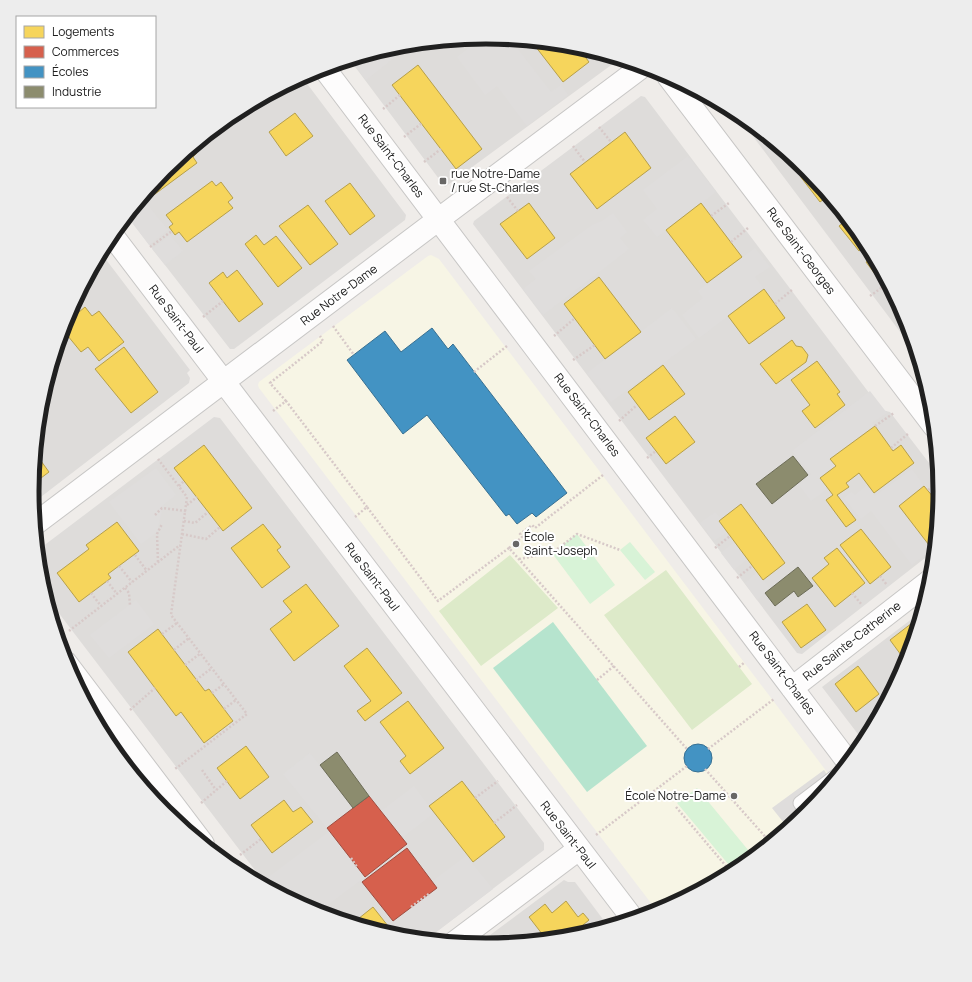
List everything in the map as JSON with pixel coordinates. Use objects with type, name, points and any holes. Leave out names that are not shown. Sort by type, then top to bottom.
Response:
[{"type":"street","name":"Rue Notre-Dame","points":[[40,520],[637,71]]},
{"type":"street","name":"Rue Saint-Charles","points":[[328,73],[439,219],[783,693],[844,758]]},
{"type":"street","name":"Rue Saint-Georges","points":[[676,86],[926,415]]},
{"type":"street","name":"Rue Saint-Paul","points":[[116,240],[629,914]]},
{"type":"street","name":"Rue Sainte-Catherine","points":[[783,693],[922,587]]},
{"type":"street","points":[[84,687],[188,824]]},
{"type":"street","points":[[461,937],[579,849]]},
{"type":"lane","points":[[803,806],[800,803],[821,787]]},
{"type":"path","points":[[382,109],[400,95]]},
{"type":"path","points":[[404,137],[422,123]]},
{"type":"path","points":[[597,125],[611,142]]},
{"type":"path","points":[[572,144],[585,162]]},
{"type":"path","points":[[422,162],[441,149]]},
{"type":"path","points":[[505,194],[518,211]]},
{"type":"path","points":[[711,216],[729,203]]},
{"type":"path","points":[[731,242],[748,228]]},
{"type":"path","points":[[148,248],[172,231]]},
{"type":"path","points":[[870,296],[883,286]]},
{"type":"path","points":[[775,304],[794,289]]},
{"type":"path","points":[[202,318],[223,301]]},
{"type":"path","points":[[554,336],[575,318]]},
{"type":"path","points":[[332,324],[354,355]]},
{"type":"path","points":[[321,338],[323,341],[270,383],[286,401],[438,601],[522,538],[520,534],[532,525],[535,528],[604,474]]},
{"type":"path","points":[[573,360],[595,345]]},
{"type":"path","points":[[474,372],[507,346]]},
{"type":"path","points":[[272,411],[286,401]]},
{"type":"path","points":[[619,421],[637,405]]},
{"type":"path","points":[[875,426],[894,413]]},
{"type":"path","points":[[891,448],[909,433]]},
{"type":"path","points":[[647,458],[656,450]]},
{"type":"path","points":[[156,457],[188,497],[171,615],[248,714],[175,769]]},
{"type":"path","points":[[179,486],[184,481]]},
{"type":"path","points":[[928,490],[933,486]]},
{"type":"path","points":[[187,504],[197,497]]},
{"type":"path","points":[[353,518],[367,507]]},
{"type":"path","points":[[155,515],[162,508],[186,511]]},
{"type":"path","points":[[184,521],[194,523],[208,512]]},
{"type":"path","points":[[158,563],[157,534],[162,524]]},
{"type":"path","points":[[182,534],[206,539],[220,527]]},
{"type":"path","points":[[519,559],[552,553],[577,534],[620,550]]},
{"type":"path","points":[[714,548],[730,536]]},
{"type":"path","points":[[69,631],[181,545]]},
{"type":"path","points":[[509,548],[687,749]]},
{"type":"path","points":[[135,555],[147,571]]},
{"type":"path","points":[[120,566],[132,582]]},
{"type":"path","points":[[737,578],[752,566]]},
{"type":"path","points":[[880,576],[890,590]]},
{"type":"path","points":[[107,581],[117,594]]},
{"type":"path","points":[[125,588],[129,594],[130,605]]},
{"type":"path","points":[[91,593],[101,606]]},
{"type":"path","points":[[852,593],[865,609]]},
{"type":"path","points":[[162,634],[177,623]]},
{"type":"path","points":[[174,650],[189,638]]},
{"type":"path","points":[[185,665],[201,653]]},
{"type":"path","points":[[739,666],[746,662]]},
{"type":"path","points":[[597,680],[614,666]]},
{"type":"path","points":[[196,680],[212,668]]},
{"type":"path","points":[[212,693],[224,684]]},
{"type":"path","points":[[130,711],[155,688]]},
{"type":"path","points":[[708,749],[783,693]]},
{"type":"path","points":[[224,709],[236,700]]},
{"type":"path","points":[[596,836],[686,766]]},
{"type":"path","points":[[705,769],[767,839]]},
{"type":"path","points":[[202,770],[216,790]]},
{"type":"path","points":[[475,798],[499,780]]},
{"type":"path","points":[[200,803],[227,781]]},
{"type":"path","points":[[494,823],[518,804]]},
{"type":"path","points":[[676,807],[727,867]]},
{"type":"path","points":[[240,855],[261,839]]},
{"type":"path","points":[[350,858],[357,867]]},
{"type":"path","points":[[411,907],[430,893]]},
{"type":"shaded area","points":[[486,44],[544,48],[602,59],[614,63],[614,63],[445,187],[353,64],[370,59],[428,48]]},
{"type":"shaded area","points":[[467,45],[515,45],[551,92],[561,85],[568,95],[527,126],[497,86],[485,95],[457,57],[469,48]]},
{"type":"shaded area","points":[[393,54],[395,57],[366,80],[353,64]]},
{"type":"shaded area","points":[[306,82],[406,215],[405,220],[234,349],[230,349],[130,220],[170,175],[214,136],[263,104]]},
{"type":"shaded area","points":[[641,96],[645,97],[882,410],[890,412],[932,467],[932,520],[928,556],[802,654],[797,653],[473,224],[474,221]]},
{"type":"shaded area","points":[[747,128],[781,155],[802,175],[841,219],[858,243],[887,293],[907,340]]},
{"type":"shaded area","points":[[751,131],[778,152],[771,157]]},
{"type":"shaded area","points":[[688,156],[716,192],[657,237],[643,220],[657,209],[643,190]]},
{"type":"shaded area","points":[[145,202],[168,230],[149,245],[130,220]]},
{"type":"shaded area","points":[[613,213],[627,232],[620,238],[629,249],[543,315],[523,289],[536,279],[529,271],[592,225],[602,221]]},
{"type":"shaded area","points":[[170,235],[183,251],[165,265],[152,249]]},
{"type":"shaded area","points":[[755,248],[770,267],[755,277],[764,289],[699,338],[682,315],[703,298],[698,291]]},
{"type":"shaded area","name":"École Saint-Joseph","points":[[431,255],[439,259],[830,776],[802,807],[758,846],[709,878],[684,892],[653,906],[259,388],[259,382]]},
{"type":"shaded area","points":[[105,258],[190,370],[187,373],[190,378],[189,383],[39,498],[40,462],[43,433],[54,375],[73,320],[85,293]]},
{"type":"shaded area","points":[[672,308],[696,339],[611,402],[587,373]]},
{"type":"shaded area","points":[[900,322],[905,336],[896,325]]},
{"type":"shaded area","points":[[870,391],[887,413],[872,423],[875,426],[831,459],[836,466],[828,488],[811,501],[799,485],[811,474],[792,451]]},
{"type":"shaded area","points":[[214,417],[220,418],[544,843],[544,850],[433,935],[370,923],[342,914],[288,892],[262,878],[54,607],[43,546]]},
{"type":"shaded area","points":[[156,468],[176,495],[163,505],[157,532],[141,544],[109,502]]},
{"type":"shaded area","points":[[912,469],[924,486],[899,506],[929,546],[929,552],[912,565],[871,511],[861,519],[844,498],[851,492],[855,495],[866,486],[875,496]]},
{"type":"shaded area","points":[[715,512],[721,519],[719,521],[727,532],[714,541],[700,523]]},
{"type":"shaded area","points":[[734,542],[747,559],[734,570],[721,553]]},
{"type":"shaded area","points":[[757,572],[770,589],[757,600],[745,583]]},
{"type":"shaded area","points":[[136,600],[154,624],[109,658],[90,635]]},
{"type":"shaded area","points":[[915,617],[899,662],[887,689],[860,736],[822,687]]},
{"type":"shaded area","points":[[310,753],[353,808],[327,828],[283,774]]},
{"type":"shaded area","points":[[824,770],[829,778],[785,824],[772,808]]},
{"type":"shaded area","points":[[414,786],[434,813],[402,838],[381,811]]},
{"type":"shaded area","points":[[330,831],[365,877],[324,907],[288,892],[266,879]]},
{"type":"shaded area","points":[[466,856],[493,889],[433,935],[392,928],[389,924],[439,887],[434,880]]},
{"type":"shaded area","points":[[564,880],[568,882],[575,882],[605,922],[544,934],[486,938]]},
{"type":"green space","points":[[577,534],[615,585],[590,604],[552,553]]},
{"type":"green space","points":[[630,542],[655,572],[645,580],[620,550]]},
{"type":"green space","points":[[510,555],[558,608],[481,666],[439,611]]},
{"type":"green space","points":[[666,570],[752,684],[692,730],[604,615]]},
{"type":"green space","points":[[553,622],[647,746],[587,792],[493,668]]},
{"type":"green space","points":[[697,788],[750,852],[730,866],[677,803]]},
{"type":"building: Logements","points":[[536,47],[584,55],[589,62],[563,82]]},
{"type":"building: Logements","points":[[418,65],[482,149],[456,169],[392,85]]},
{"type":"building: Logements","points":[[295,113],[313,136],[286,156],[269,132]]},
{"type":"building: Logements","points":[[625,132],[651,168],[597,209],[570,174]]},
{"type":"building: Logements","points":[[196,151],[197,153],[193,157],[197,163],[151,197],[150,196],[170,175]]},
{"type":"building: Logements","points":[[802,175],[824,199],[820,202],[800,176]]},
{"type":"building: Logements","points":[[212,181],[216,186],[221,182],[233,198],[228,202],[233,208],[187,242],[179,232],[175,235],[169,227],[173,224],[166,215]]},
{"type":"building: Logements","points":[[350,183],[375,216],[350,235],[325,201]]},
{"type":"building: Logements","points":[[529,203],[555,238],[527,259],[500,224]]},
{"type":"building: Logements","points":[[701,203],[742,257],[707,283],[666,230]]},
{"type":"building: Logements","points":[[308,205],[338,244],[310,265],[279,226]]},
{"type":"building: Logements","points":[[843,223],[862,249],[859,251],[839,226]]},
{"type":"building: Logements","points":[[256,235],[264,245],[276,236],[302,268],[278,287],[245,244]]},
{"type":"building: Logements","points":[[868,260],[880,281],[866,262]]},
{"type":"building: Logements","points":[[237,270],[263,304],[239,322],[209,283],[223,272],[227,278]]},
{"type":"building: Logements","points":[[599,277],[641,332],[605,359],[564,304]]},
{"type":"building: Logements","points":[[764,289],[785,318],[749,344],[728,316]]},
{"type":"building: Logements","points":[[85,307],[92,316],[99,311],[124,342],[99,361],[88,347],[81,352],[67,335],[75,315]]},
{"type":"building: Logements","points":[[792,340],[796,346],[802,347],[808,355],[806,362],[776,384],[760,364]]},
{"type":"building: Logements","points":[[124,347],[158,392],[131,413],[95,369]]},
{"type":"building: Logements","points":[[817,361],[840,392],[837,394],[845,405],[815,428],[802,411],[810,405],[791,380]]},
{"type":"building: Logements","points":[[663,365],[685,394],[649,420],[628,392]]},
{"type":"building: Logements","points":[[675,416],[695,442],[666,464],[646,438]]},
{"type":"building: Logements","points":[[875,426],[893,451],[901,445],[914,463],[874,493],[859,473],[846,483],[849,487],[837,495],[856,520],[846,527],[826,500],[833,495],[820,478],[836,466],[830,459]]},
{"type":"building: Logements","points":[[204,445],[252,508],[223,531],[174,468]]},
{"type":"building: Logements","points":[[40,460],[49,472],[39,479]]},
{"type":"building: Logements","points":[[924,486],[933,497],[929,546],[899,506]]},
{"type":"building: Logements","points":[[741,504],[785,563],[763,580],[719,521]]},
{"type":"building: Logements","points":[[117,522],[139,551],[108,574],[111,578],[79,602],[57,573],[89,549],[86,545]]},
{"type":"building: Logements","points":[[263,524],[281,547],[277,550],[290,567],[262,588],[231,548]]},
{"type":"building: Logements","points":[[861,529],[891,567],[870,584],[840,545]]},
{"type":"building: Logements","points":[[837,548],[865,583],[835,607],[812,578],[829,564],[824,558]]},
{"type":"building: Logements","points":[[306,584],[339,626],[294,661],[270,629],[292,612],[283,601]]},
{"type":"building: Logements","points":[[807,604],[826,630],[801,648],[782,622]]},
{"type":"building: Logements","points":[[912,623],[901,655],[890,640]]},
{"type":"building: Logements","points":[[158,629],[205,691],[209,689],[233,721],[204,743],[181,712],[176,716],[128,652]]},
{"type":"building: Logements","points":[[367,648],[402,693],[365,721],[357,711],[371,701],[344,666]]},
{"type":"building: Logements","points":[[858,666],[879,694],[856,712],[835,684]]},
{"type":"building: Logements","points":[[408,701],[444,748],[410,774],[400,761],[406,756],[380,722]]},
{"type":"building: Logements","points":[[246,746],[269,777],[240,799],[217,768]]},
{"type":"building: Logements","points":[[462,781],[505,837],[473,862],[429,806]]},
{"type":"building: Logements","points":[[284,800],[293,812],[301,807],[313,822],[272,853],[251,825]]},
{"type":"building: Logements","points":[[566,901],[578,917],[583,913],[589,920],[583,925],[584,927],[542,934],[529,917],[545,904],[552,913]]},
{"type":"building: Logements","points":[[373,907],[389,927],[370,923],[358,919]]},
{"type":"building: Commerces","points":[[369,796],[407,844],[365,877],[327,828]]},
{"type":"building: Commerces","points":[[407,848],[437,888],[393,921],[362,882]]},
{"type":"building: Écoles","points":[[432,328],[448,349],[453,344],[567,493],[536,517],[532,513],[517,524],[509,514],[506,516],[427,415],[403,434],[347,360],[385,331],[401,352]]},
{"type":"building: Écoles","points":[[698,744],[708,748],[712,758],[708,768],[698,772],[688,768],[684,758],[688,748]]},
{"type":"building: Industrie","points":[[793,456],[808,475],[772,504],[756,484]]},
{"type":"building: Industrie","points":[[798,567],[813,586],[798,597],[794,591],[775,606],[765,593]]},
{"type":"building: Industrie","points":[[337,752],[369,796],[353,808],[320,765]]},
{"type":"place","name":"rue Notre-Dame / rue St-Charles","points":[[443,181]]},
{"type":"place","name":"École Saint-Joseph","points":[[516,544]]},
{"type":"place","name":"École Notre-Dame","points":[[734,796]]}]
